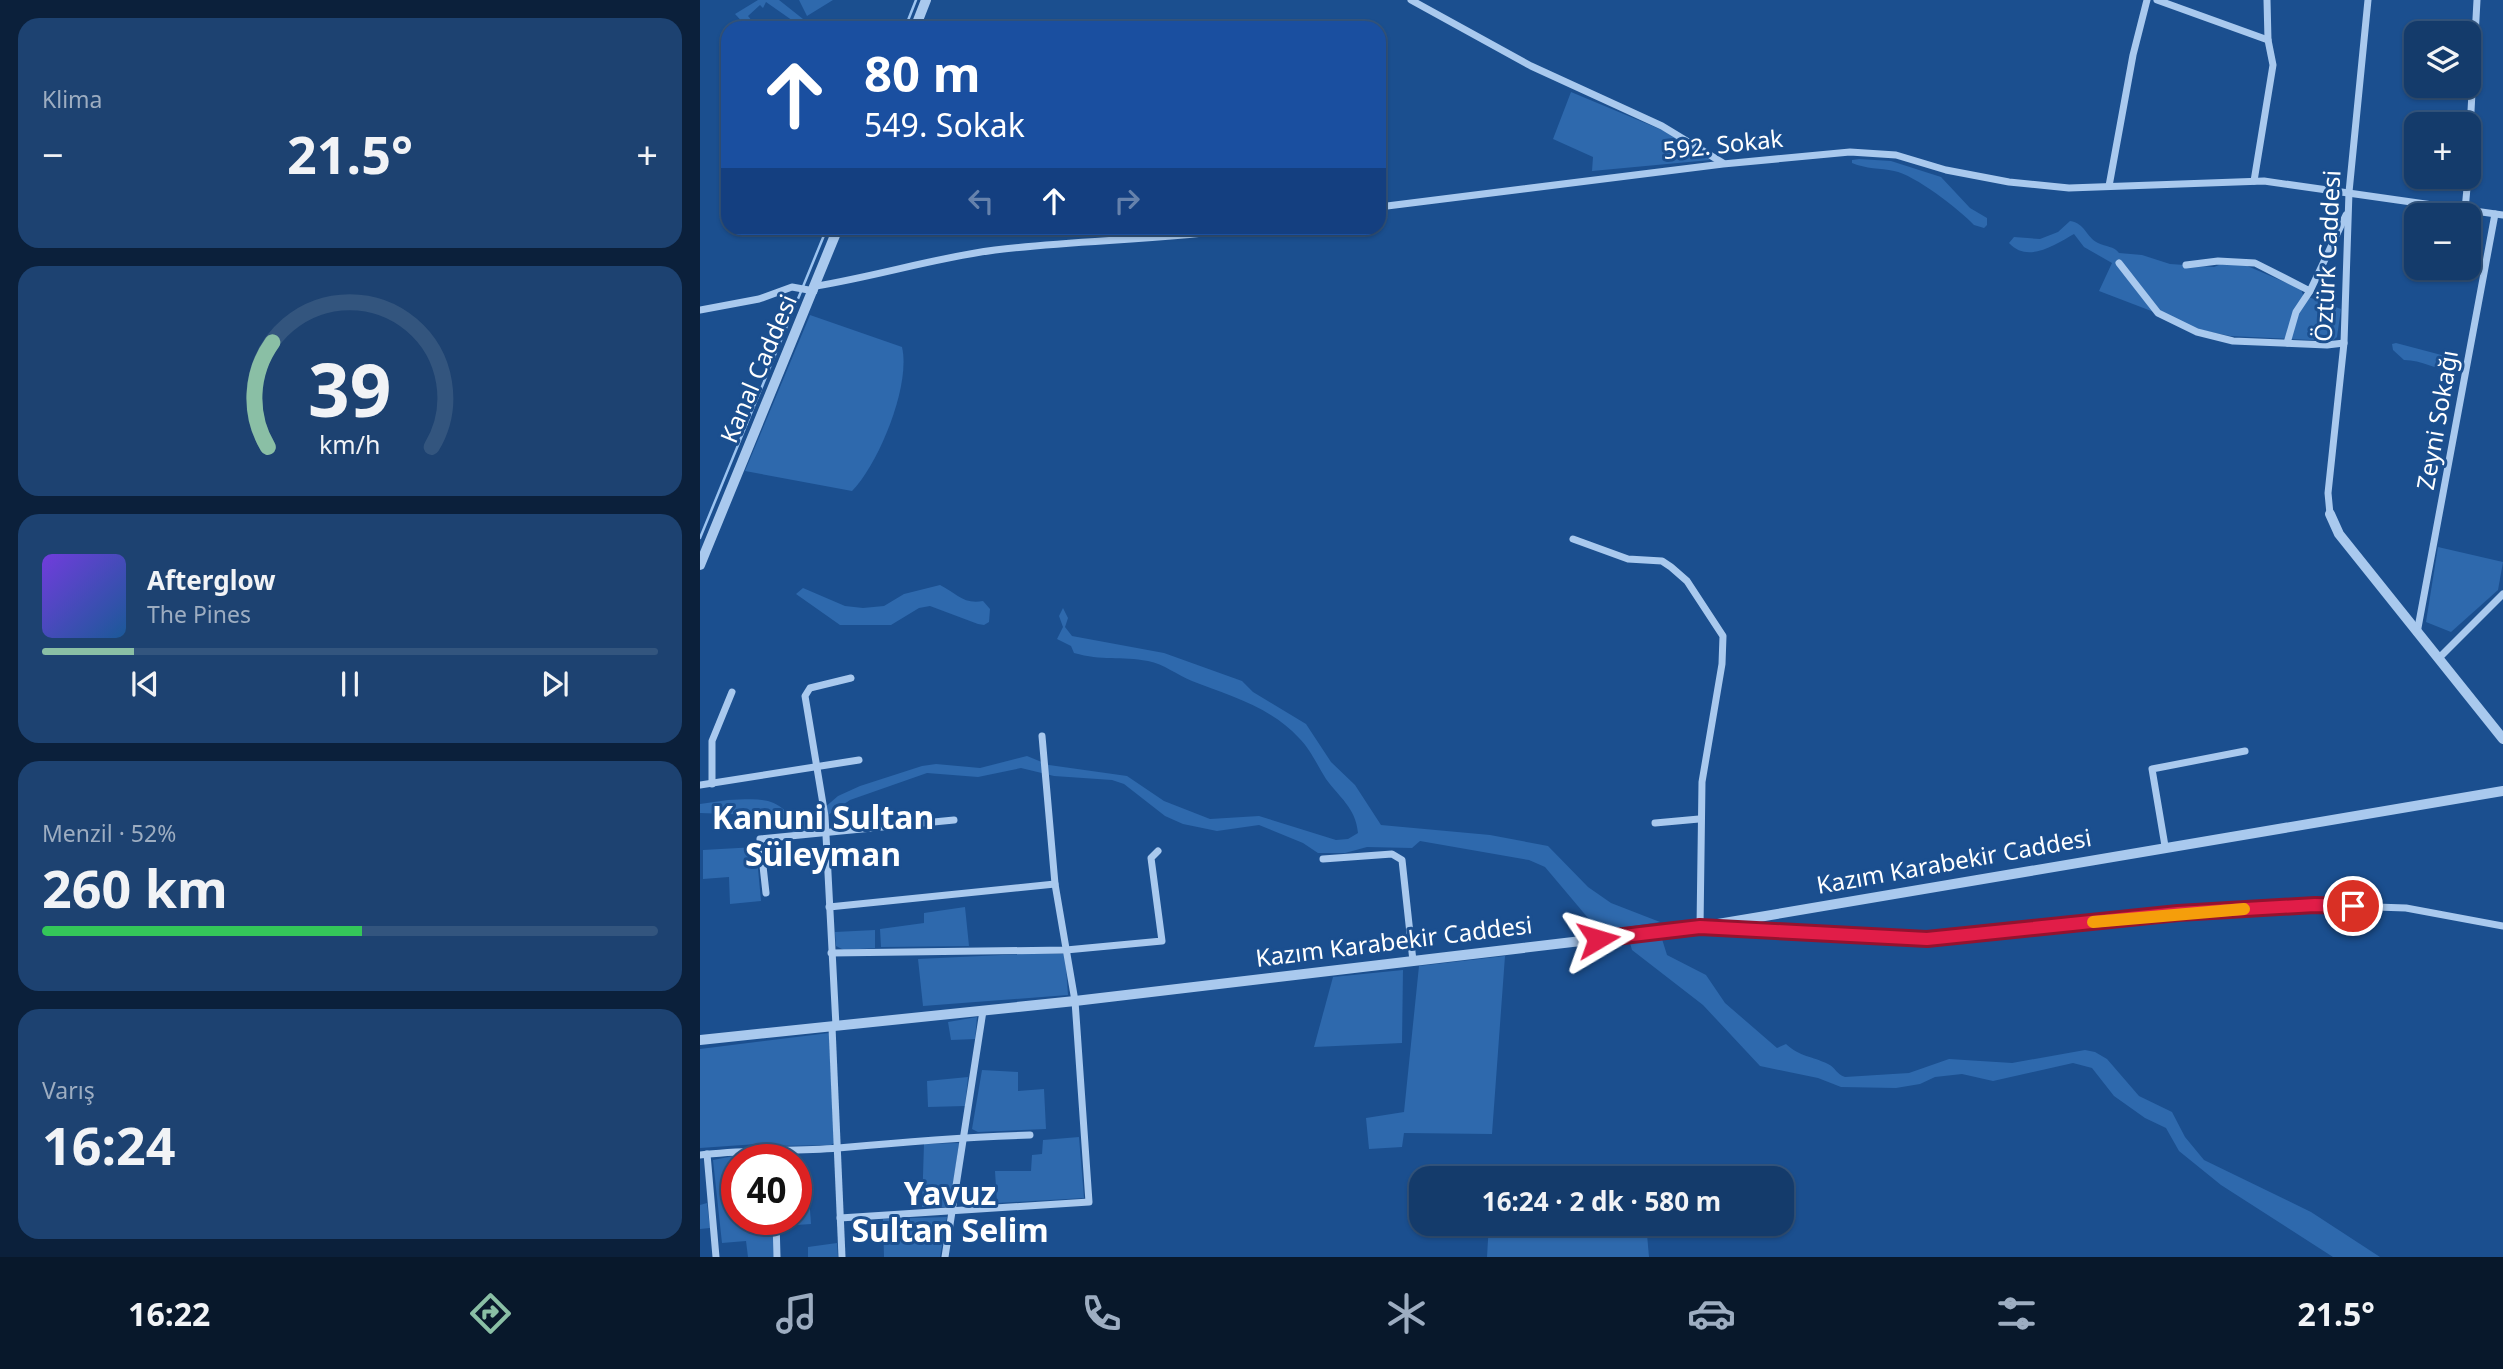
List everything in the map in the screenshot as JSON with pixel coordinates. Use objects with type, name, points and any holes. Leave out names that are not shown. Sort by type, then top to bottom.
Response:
[{"type":"street","points":[[918,21],[926,0]]},
{"type":"street","points":[[1411,0],[1531,66],[1662,126],[1723,164]]},
{"type":"street","points":[[2109,186],[2133,55],[2147,0]]},
{"type":"street","points":[[2157,0],[2268,40]]},
{"type":"street","points":[[2254,181],[2273,65],[2268,40],[2267,0]]},
{"type":"street","name":"Öztürk Caddesi","points":[[2330,514],[2328,493],[2344,343],[2349,192],[2368,0]]},
{"type":"street","points":[[2471,112],[2477,0]]},
{"type":"street","name":"592. Sokak","points":[[1386,206],[1723,164],[1850,152],[1896,155],[1971,175],[2069,188],[2254,181],[2420,203]]},
{"type":"street","points":[[2287,342],[2297,313],[2348,212]]},
{"type":"street","name":"592. Sokak","points":[[2481,212],[2499,214]]},
{"type":"street","name":"Zeyni Sokağı","points":[[2417,633],[2499,214]]},
{"type":"street","name":"Kanal Caddesi","points":[[700,565],[835,235]]},
{"type":"street","points":[[700,310],[759,299],[788,288],[813,289],[926,261],[996,250],[1189,235]]},
{"type":"street","points":[[2186,265],[2218,261],[2255,263],[2310,291]]},
{"type":"street","points":[[2119,263],[2158,313],[2213,338],[2344,343]]},
{"type":"street","points":[[2330,514],[2339,534],[2503,739]]},
{"type":"street","points":[[1573,539],[1628,559],[1662,561],[1686,581],[1720,628],[1724,643],[1707,738],[1699,820],[1700,927],[1917,940],[2178,913],[2315,905],[2406,908],[2503,926]]},
{"type":"street","points":[[2438,659],[2503,594]]},
{"type":"street","points":[[842,1257],[829,907],[823,833],[825,816],[814,768],[806,693],[810,688],[850,678]]},
{"type":"street","points":[[712,784],[712,741],[732,692]]},
{"type":"street","points":[[840,1217],[1089,1202],[1075,1001],[1055,884],[1042,736]]},
{"type":"street","points":[[2165,846],[2152,769],[2245,751]]},
{"type":"street","points":[[700,785],[859,761]]},
{"type":"street","name":"Kazım Karabekir Caddesi","points":[[700,1040],[1075,1001],[1700,927],[1839,905],[2165,846],[2503,791]]},
{"type":"street","points":[[766,893],[760,839],[954,820]]},
{"type":"street","points":[[1655,823],[1699,820]]},
{"type":"street","points":[[831,953],[1066,950],[1162,942],[1151,858],[1158,851]]},
{"type":"street","points":[[1323,859],[1392,853],[1402,860],[1413,961]]},
{"type":"street","points":[[829,907],[1055,884]]},
{"type":"street","points":[[945,1257],[983,1011]]},
{"type":"street","points":[[812,1149],[965,1137],[1030,1135]]},
{"type":"street","points":[[704,1154],[716,1257]]},
{"type":"street","points":[[777,1235],[778,1257]]},
{"type":"shaded area","points":[[758,0],[779,0],[803,19],[793,21],[766,2],[763,8],[760,5],[748,16],[752,21],[742,21],[735,14]]},
{"type":"shaded area","points":[[799,0],[833,0],[807,16]]},
{"type":"shaded area","points":[[1571,92],[1674,135],[1710,160],[1592,171],[1593,157],[1553,139]]},
{"type":"shaded area","points":[[1852,160],[1891,161],[1941,177],[1970,208],[1987,218],[1987,225],[1984,228],[1974,225],[1936,194],[1903,174],[1852,163]]},
{"type":"shaded area","points":[[2070,221],[2079,224],[2094,240],[2119,253],[2142,255],[2170,264],[2214,267],[2224,263],[2245,265],[2301,289],[2303,295],[2341,309],[2337,337],[2332,341],[2230,336],[2201,330],[2099,291],[2112,263],[2084,247],[2074,234],[2051,247],[2033,252],[2017,249],[2009,243],[2014,237],[2040,239],[2058,232]]},
{"type":"shaded area","points":[[810,315],[902,347],[902,382],[890,423],[872,462],[852,491],[745,471]]},
{"type":"shaded area","points":[[2392,344],[2449,357],[2457,369],[2455,372],[2448,371],[2404,360],[2393,350]]},
{"type":"shaded area","points":[[2438,547],[2503,562],[2498,590],[2451,632],[2426,622]]},
{"type":"shaded area","points":[[940,585],[965,600],[983,601],[990,609],[989,622],[978,624],[930,606],[919,608],[891,625],[840,625],[796,594],[803,588],[845,606],[863,608],[884,606],[904,594]]},
{"type":"shaded area","points":[[1063,608],[1068,618],[1065,627],[1072,636],[1164,653],[1242,681],[1253,692],[1306,724],[1331,762],[1355,785],[1381,825],[1490,835],[1548,846],[1588,887],[1611,903],[1660,922],[1599,931],[1545,867],[1529,860],[1420,841],[1412,848],[1367,847],[1345,853],[1318,853],[1303,843],[1259,825],[1217,831],[1183,824],[1165,816],[1124,784],[1112,780],[1054,776],[1021,768],[978,777],[927,773],[850,800],[828,815],[824,808],[838,796],[922,766],[936,764],[980,768],[1027,756],[1049,765],[1127,776],[1164,801],[1210,819],[1259,816],[1336,840],[1348,839],[1358,833],[1357,824],[1346,803],[1326,779],[1307,748],[1288,727],[1248,703],[1192,681],[1154,662],[1074,653],[1071,646],[1057,639],[1063,627],[1059,616]]},
{"type":"shaded area","points":[[728,800],[768,801],[795,816],[818,813],[825,821],[814,832],[793,833],[755,815],[700,813],[700,804]]},
{"type":"shaded area","points":[[756,847],[761,901],[730,904],[729,877],[703,879],[703,850]]},
{"type":"shaded area","points":[[965,907],[969,946],[881,947],[880,929],[924,923],[924,913]]},
{"type":"shaded area","points":[[875,930],[875,948],[844,950],[836,946],[835,932]]},
{"type":"shaded area","points":[[1662,939],[1667,955],[1706,975],[1725,1003],[1777,1048],[1786,1044],[1801,1054],[1828,1064],[1845,1077],[1909,1073],[1949,1059],[2012,1063],[2085,1050],[2095,1052],[2107,1059],[2139,1096],[2172,1112],[2185,1137],[2204,1160],[2311,1212],[2380,1257],[2333,1257],[2221,1185],[2179,1151],[2166,1128],[2145,1118],[2114,1096],[2092,1068],[2073,1063],[1993,1081],[1962,1074],[1935,1077],[1920,1084],[1896,1088],[1841,1087],[1818,1078],[1760,1066],[1703,1005],[1632,950],[1630,943]]},
{"type":"shaded area","points":[[1065,954],[1068,995],[923,1006],[918,959]]},
{"type":"shaded area","points":[[1505,956],[1492,1134],[1404,1133],[1402,1147],[1369,1149],[1366,1118],[1404,1112],[1419,966]]},
{"type":"shaded area","points":[[1403,970],[1402,1043],[1314,1047],[1333,977]]},
{"type":"shaded area","points":[[977,1017],[975,1039],[951,1040],[948,1022]]},
{"type":"shaded area","points":[[829,1033],[834,1143],[812,1145],[721,1144],[721,1147],[700,1148],[700,1049]]},
{"type":"shaded area","points":[[982,1070],[1018,1072],[1018,1091],[1044,1089],[1046,1129],[978,1132],[972,1129]]},
{"type":"shaded area","points":[[968,1077],[965,1106],[928,1107],[927,1081]]},
{"type":"shaded area","points":[[1079,1137],[1084,1198],[997,1203],[995,1171],[1031,1171],[1032,1155],[1042,1154],[1043,1140]]},
{"type":"shaded area","points":[[959,1143],[950,1207],[922,1207],[924,1144]]},
{"type":"shaded area","points":[[721,1158],[721,1234],[713,1160]]},
{"type":"shaded area","points":[[707,1203],[710,1228],[700,1229],[700,1205]]},
{"type":"shaded area","points":[[947,1217],[940,1257],[884,1257],[883,1219]]},
{"type":"shaded area","points":[[721,1235],[773,1235],[774,1257],[748,1257],[746,1241],[722,1243]]},
{"type":"shaded area","points":[[1488,1236],[1647,1236],[1649,1257],[1487,1257]]},
{"type":"shaded area","points":[[837,1243],[838,1257],[808,1257],[808,1247]]},
{"type":"waterway","points":[[908,21],[916,0]]},
{"type":"waterway","points":[[700,538],[824,235]]},
{"type":"slow traffic","points":[[2093,922],[2244,909]]},
{"type":"district","name":"Kanuni Sultan Süleyman","points":[[823,836]]},
{"type":"district","name":"Yavuz Sultan Selim","points":[[950,1212]]},
{"type":"route","points":[[1598,939],[1700,927],[1899,940],[1927,939],[2178,913],[2315,905],[2353,906]]}]
